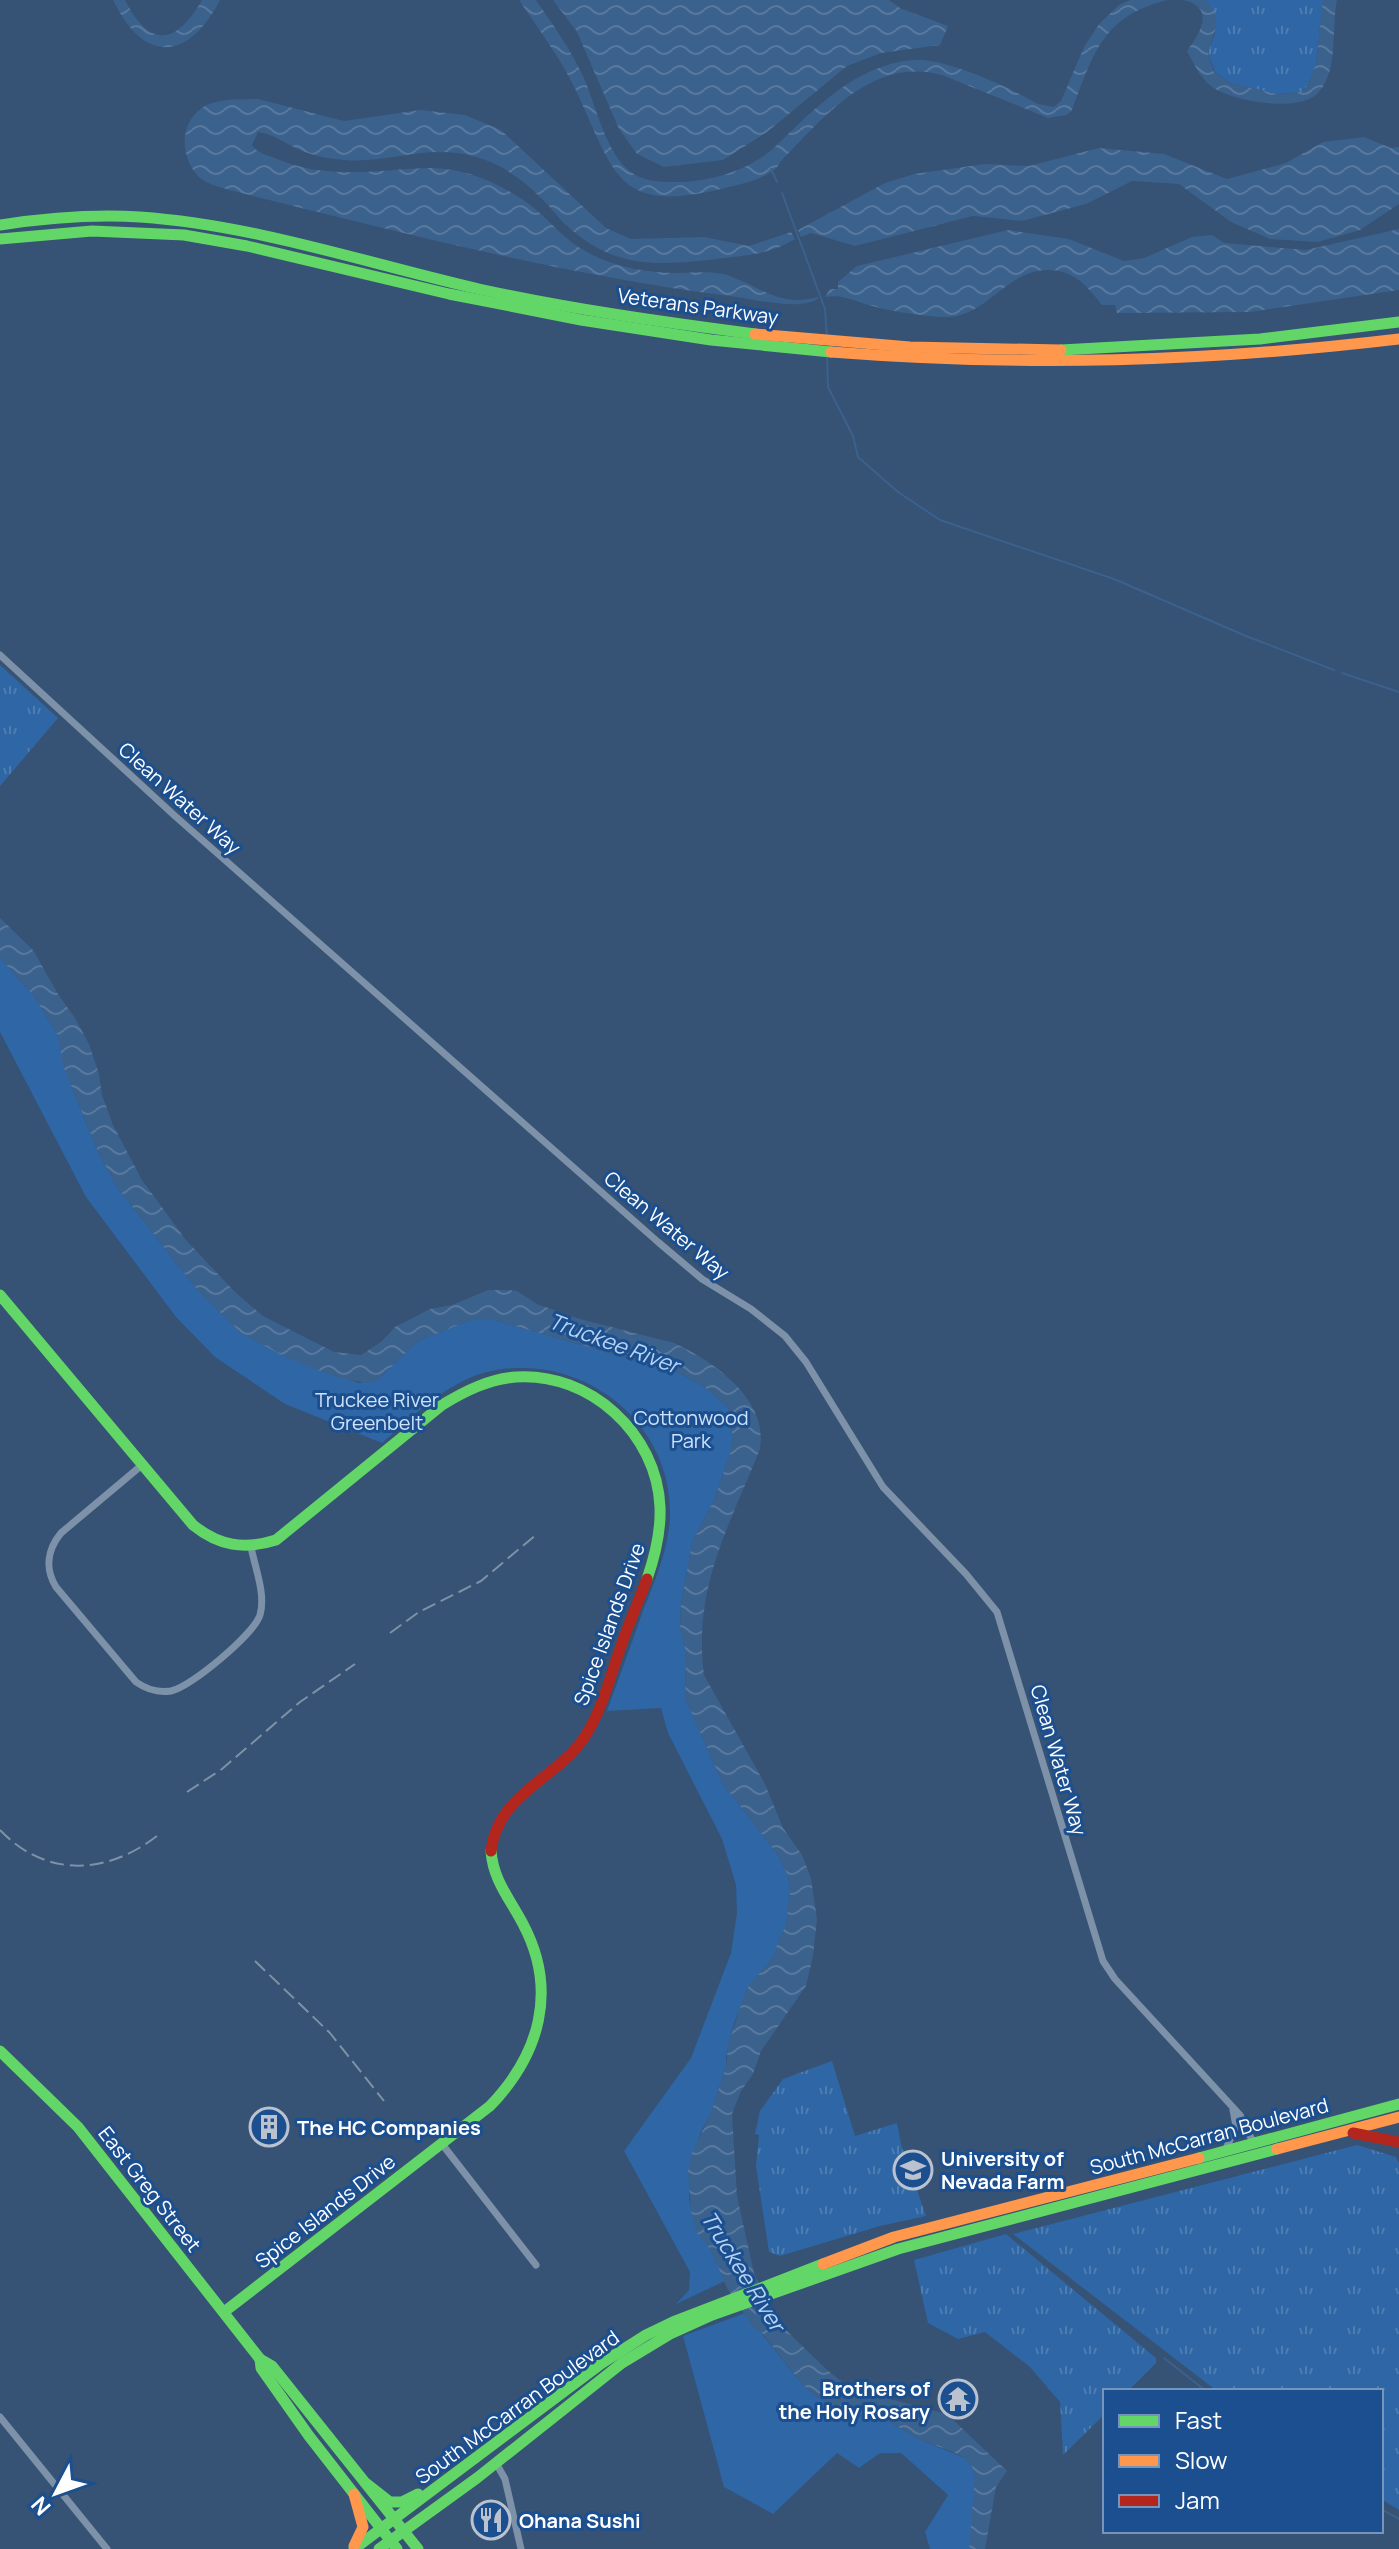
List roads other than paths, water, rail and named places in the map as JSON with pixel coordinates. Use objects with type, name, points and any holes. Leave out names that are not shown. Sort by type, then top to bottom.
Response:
[{"type":"main road","name":"Veterans Parkway","points":[[0,225],[93,217],[140,217],[190,223],[526,298],[804,339],[842,349],[986,362],[1113,363],[1221,358],[1399,339]]},
{"type":"main road","name":"Veterans Parkway","points":[[0,239],[90,229],[187,235],[522,310],[673,335],[803,352],[842,349],[1110,348],[1218,343],[1399,322]]},
{"type":"main road","points":[[0,1295],[201,1532],[220,1543],[251,1547]]},
{"type":"main road","name":"Spice Islands Drive","points":[[224,2312],[442,2144],[506,2090],[525,2063],[534,2043],[542,1999],[539,1966],[524,1924],[494,1876],[492,1842],[506,1810],[574,1751],[592,1724],[657,1544],[660,1511],[653,1467],[638,1438],[624,1420],[589,1393],[569,1384],[536,1377],[492,1381],[471,1388],[442,1405],[286,1535],[266,1545],[251,1547]]},
{"type":"main road","name":"East Greg Street","points":[[0,2051],[78,2127],[260,2359],[272,2366],[418,2549]]},
{"type":"main road","name":"South McCarran Boulevard","points":[[352,2549],[571,2385],[624,2348],[673,2322],[898,2249],[937,2232],[1399,2104]]},
{"type":"main road","name":"South McCarran Boulevard","points":[[937,2232],[1399,2117]]},
{"type":"main road","points":[[1342,2132],[1399,2142]]},
{"type":"main road","name":"South McCarran Boulevard","points":[[379,2549],[394,2545],[404,2531],[630,2357],[720,2308]]},
{"type":"main road","name":"East Greg Street","points":[[260,2359],[261,2368],[278,2392],[394,2545]]},
{"type":"main road","points":[[278,2392],[310,2424],[319,2425]]},
{"type":"main road","points":[[367,2484],[382,2500],[399,2503],[475,2459]]},
{"type":"main road","points":[[352,2549],[361,2536],[364,2524],[354,2494]]},
{"type":"street","name":"Clean Water Way","points":[[0,655],[218,854],[658,1242],[702,1279],[767,1320],[793,1344],[878,1480],[966,1574],[997,1612],[1103,1961],[1115,1979],[1245,2121],[1254,2144]]},
{"type":"street","points":[[142,1465],[61,1533],[51,1547],[48,1565],[57,1588],[140,1685],[160,1691],[183,1686],[251,1630],[260,1615],[261,1603],[251,1547]]},
{"type":"street","points":[[1224,2152],[1236,2126],[1235,2113],[1230,2105]]},
{"type":"street","points":[[442,2144],[536,2265]]},
{"type":"street","points":[[0,2417],[107,2549]]},
{"type":"street","points":[[496,2463],[505,2479],[521,2549]]},
{"type":"water","points":[[113,0],[125,0],[144,27],[163,35],[183,26],[202,0],[220,0],[194,35],[180,44],[166,47],[138,36]]},
{"type":"water","points":[[519,0],[536,0],[562,38],[584,78],[606,137],[625,167],[640,177],[669,182],[712,178],[741,169],[766,154],[838,90],[873,70],[892,64],[913,60],[942,63],[995,82],[1038,104],[1054,107],[1061,101],[1084,47],[1099,24],[1119,5],[1130,0],[1168,0],[1128,16],[1114,27],[1095,54],[1072,110],[1067,115],[1048,118],[942,75],[917,71],[894,74],[872,82],[833,109],[771,172],[721,189],[660,196],[640,191],[624,181],[612,166],[564,69]]},
{"type":"water","points":[[553,0],[889,0],[900,8],[948,26],[940,45],[881,53],[847,66],[767,132],[723,160],[664,167],[637,154],[619,129],[577,32]]},
{"type":"water","points":[[1183,0],[1205,0],[1214,11],[1216,27],[1208,53],[1214,72],[1230,83],[1277,94],[1301,92],[1308,85],[1316,64],[1323,0],[1337,0],[1332,60],[1325,83],[1310,98],[1285,104],[1254,101],[1217,90],[1203,78],[1187,51],[1200,30],[1202,15],[1200,9]]},
{"type":"water","points":[[258,99],[344,121],[420,110],[465,115],[501,130],[606,228],[631,239],[704,237],[749,246],[791,232],[795,239],[774,249],[742,256],[650,263],[616,256],[583,239],[523,182],[496,164],[476,157],[441,152],[339,160],[308,153],[258,132],[252,145],[266,155],[292,164],[331,172],[442,168],[470,174],[523,200],[578,247],[607,261],[654,272],[719,273],[783,298],[818,299],[799,304],[775,303],[602,276],[415,236],[229,190],[203,180],[194,171],[186,154],[185,136],[192,118],[211,103]]},
{"type":"water","points":[[1364,137],[1391,148],[1399,147],[1399,204],[1360,230],[1318,242],[1270,239],[1231,222],[1179,184],[1132,181],[1086,204],[1022,221],[973,216],[855,246],[811,233],[801,237],[798,230],[885,183],[914,174],[985,164],[1029,166],[1099,148],[1164,154],[1227,179],[1286,163],[1323,142]]},
{"type":"water","points":[[1399,229],[1399,290],[1250,312],[1117,313],[1115,305],[1102,305],[1073,277],[1049,270],[1036,271],[1012,282],[981,305],[957,316],[915,314],[844,297],[825,297],[830,289],[838,289],[838,282],[857,266],[1008,230],[1069,239],[1124,261],[1144,258],[1192,237],[1212,235],[1224,243],[1306,250]]},
{"type":"water","name":"Truckee River","points":[[0,918],[33,950],[75,1018],[89,1044],[113,1125],[142,1180],[186,1240],[235,1292],[263,1316],[334,1352],[361,1355],[381,1342],[395,1327],[430,1309],[452,1305],[488,1290],[517,1291],[537,1304],[580,1319],[674,1343],[721,1371],[747,1398],[756,1414],[760,1449],[716,1558],[709,1585],[702,1643],[704,1675],[765,1784],[783,1828],[802,1855],[811,1878],[817,1919],[806,1986],[761,2051],[732,2114],[737,2196],[754,2273],[772,2310],[788,2332],[846,2385],[947,2414],[1007,2471],[996,2487],[985,2549],[969,2549],[975,2477],[965,2458],[921,2440],[888,2421],[867,2419],[817,2397],[802,2384],[763,2334],[753,2327],[727,2288],[711,2250],[697,2233],[691,2211],[688,2172],[691,2155],[711,2113],[726,2067],[728,2045],[748,1987],[774,1956],[786,1925],[790,1891],[788,1876],[778,1855],[723,1784],[685,1698],[686,1661],[680,1630],[681,1604],[692,1543],[714,1500],[730,1454],[733,1437],[728,1407],[703,1386],[679,1373],[494,1320],[471,1320],[418,1341],[379,1379],[367,1383],[312,1368],[240,1332],[195,1287],[117,1187],[99,1154],[64,1068],[57,1034],[34,996],[0,958]]},
{"type":"waterway","points":[[771,169],[777,182]]},
{"type":"waterway","points":[[782,193],[825,309],[827,337]]},
{"type":"waterway","points":[[827,356],[828,387],[853,436],[858,457],[898,492],[940,520],[1114,579],[1334,670]]},
{"type":"waterway","points":[[1342,673],[1399,692]]},
{"type":"waterway","points":[[1164,2358],[1203,2389]]},
{"type":"waterway","points":[[1383,2510],[1399,2519]]},
{"type":"railway","points":[[390,1633],[419,1612],[481,1581],[537,1534]]},
{"type":"railway","points":[[187,1792],[222,1769],[300,1702],[355,1664]]},
{"type":"railway","points":[[0,1830],[37,1857],[77,1866],[117,1858],[157,1836]]},
{"type":"railway","points":[[255,1961],[330,2033],[384,2101]]},
{"type":"place","name":"The HC Companies","points":[[269,2127]]},
{"type":"place","name":"University of Nevada Farm","points":[[913,2170]]},
{"type":"place","name":"Brothers of the Holy Rosary","points":[[958,2399]]},
{"type":"place","name":"Ohana Sushi","points":[[491,2520]]},
{"type":"park label","name":"Truckee River Greenbelt","points":[[377,1410]]},
{"type":"park label","name":"Cottonwood Park","points":[[691,1428]]}]
